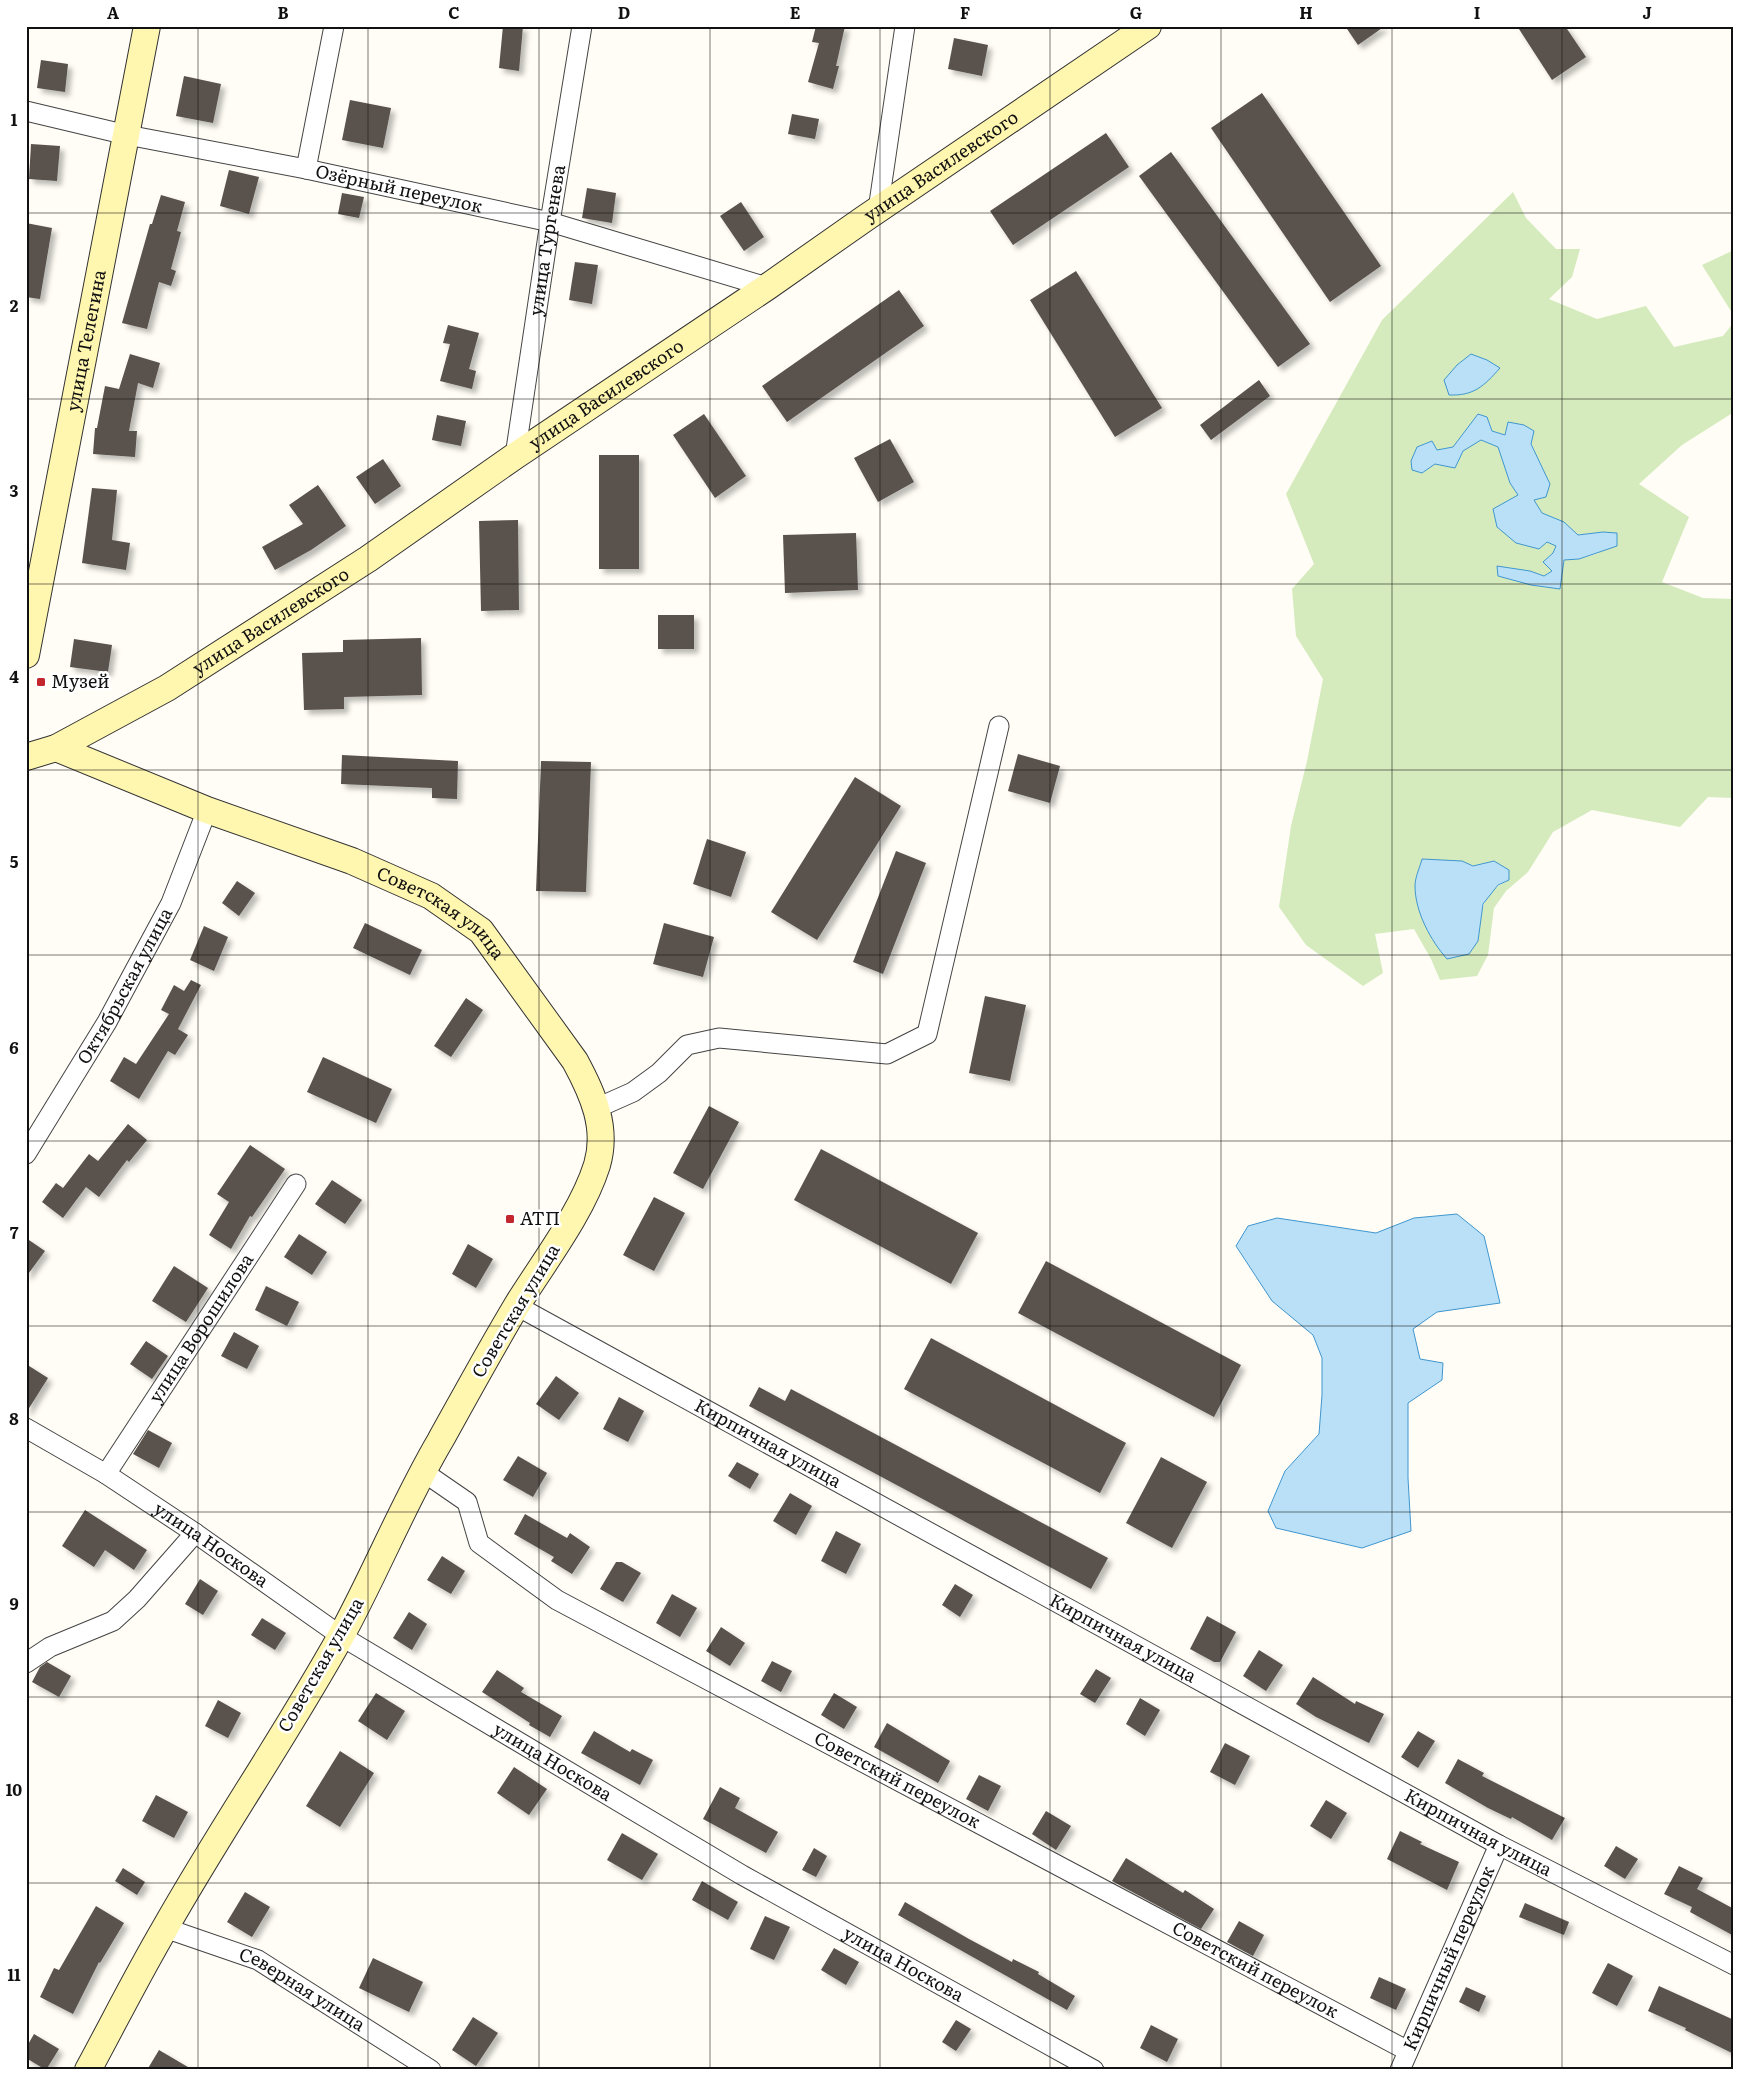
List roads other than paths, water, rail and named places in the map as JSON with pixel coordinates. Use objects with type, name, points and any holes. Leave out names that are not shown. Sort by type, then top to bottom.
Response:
[{"type":"street","name":"улица Телегина","points":[[26,655],[147,26]]},
{"type":"street","points":[[306,169],[334,26]]},
{"type":"street","name":"улица Тургенева","points":[[515,456],[582,26]]},
{"type":"street","points":[[878,210],[905,26]]},
{"type":"street","name":"улица Василевского","points":[[26,757],[56,748],[167,688],[368,559],[515,456],[767,287],[1148,26]]},
{"type":"street","name":"Озёрный переулок","points":[[26,111],[127,135],[306,169],[550,222],[767,287]]},
{"type":"street","points":[[597,1108],[633,1092],[659,1073],[687,1045],[719,1038],[887,1054],[927,1034],[999,726]]},
{"type":"street","name":"Советская улица","points":[[56,748],[207,810],[352,860],[431,896],[481,931],[575,1061],[588,1084],[597,1108],[601,1126],[601,1146],[597,1165],[586,1192],[557,1245],[517,1306],[422,1471],[342,1636],[165,1928],[88,2070]]},
{"type":"street","name":"Октябрьская улица","points":[[26,1154],[107,1022],[170,903],[207,810]]},
{"type":"street","name":"улица Ворошилова","points":[[106,1474],[296,1184]]},
{"type":"street","name":"Кирпичная улица","points":[[517,1306],[1499,1845],[1734,1965]]},
{"type":"street","name":"улица Носкова","points":[[26,1428],[106,1474],[195,1533],[342,1636],[742,1875],[1094,2070]]},
{"type":"street","name":"Советский переулок","points":[[422,1471],[467,1502],[479,1543],[556,1600],[1408,2051]]},
{"type":"street","points":[[26,1662],[50,1646],[114,1621],[195,1533]]},
{"type":"street","name":"Кирпичный переулок","points":[[1400,2070],[1499,1845]]},
{"type":"street","name":"Северная улица","points":[[165,1928],[258,1960],[431,2070]]},
{"type":"water","points":[[1471,354],[1487,360],[1500,368],[1478,389],[1465,394],[1449,395],[1444,380],[1457,365]]},
{"type":"water","points":[[1478,414],[1487,417],[1492,431],[1505,435],[1508,422],[1524,425],[1534,431],[1531,444],[1550,484],[1546,497],[1534,500],[1542,513],[1564,522],[1578,535],[1603,532],[1617,533],[1617,546],[1579,559],[1564,560],[1560,589],[1531,585],[1498,576],[1497,566],[1530,571],[1544,576],[1552,571],[1543,562],[1553,553],[1556,546],[1547,542],[1539,549],[1516,543],[1497,527],[1493,509],[1518,495],[1510,483],[1498,447],[1481,440],[1463,451],[1455,468],[1435,464],[1422,473],[1412,470],[1411,461],[1417,447],[1432,441],[1437,450],[1453,447]]},
{"type":"water","points":[[1422,859],[1462,861],[1473,866],[1494,861],[1509,870],[1509,880],[1498,885],[1483,904],[1478,941],[1469,954],[1447,959],[1435,944],[1425,926],[1418,906],[1415,886]]},
{"type":"water","points":[[1457,1214],[1484,1236],[1500,1303],[1437,1312],[1413,1329],[1420,1359],[1443,1363],[1442,1380],[1408,1403],[1408,1478],[1411,1531],[1362,1548],[1276,1528],[1268,1511],[1285,1471],[1319,1434],[1322,1358],[1313,1335],[1272,1301],[1236,1246],[1248,1226],[1277,1218],[1376,1233],[1414,1218]]},
{"type":"place","name":"Музей","points":[[41,682]]},
{"type":"place","name":"АТП","points":[[510,1219]]}]
